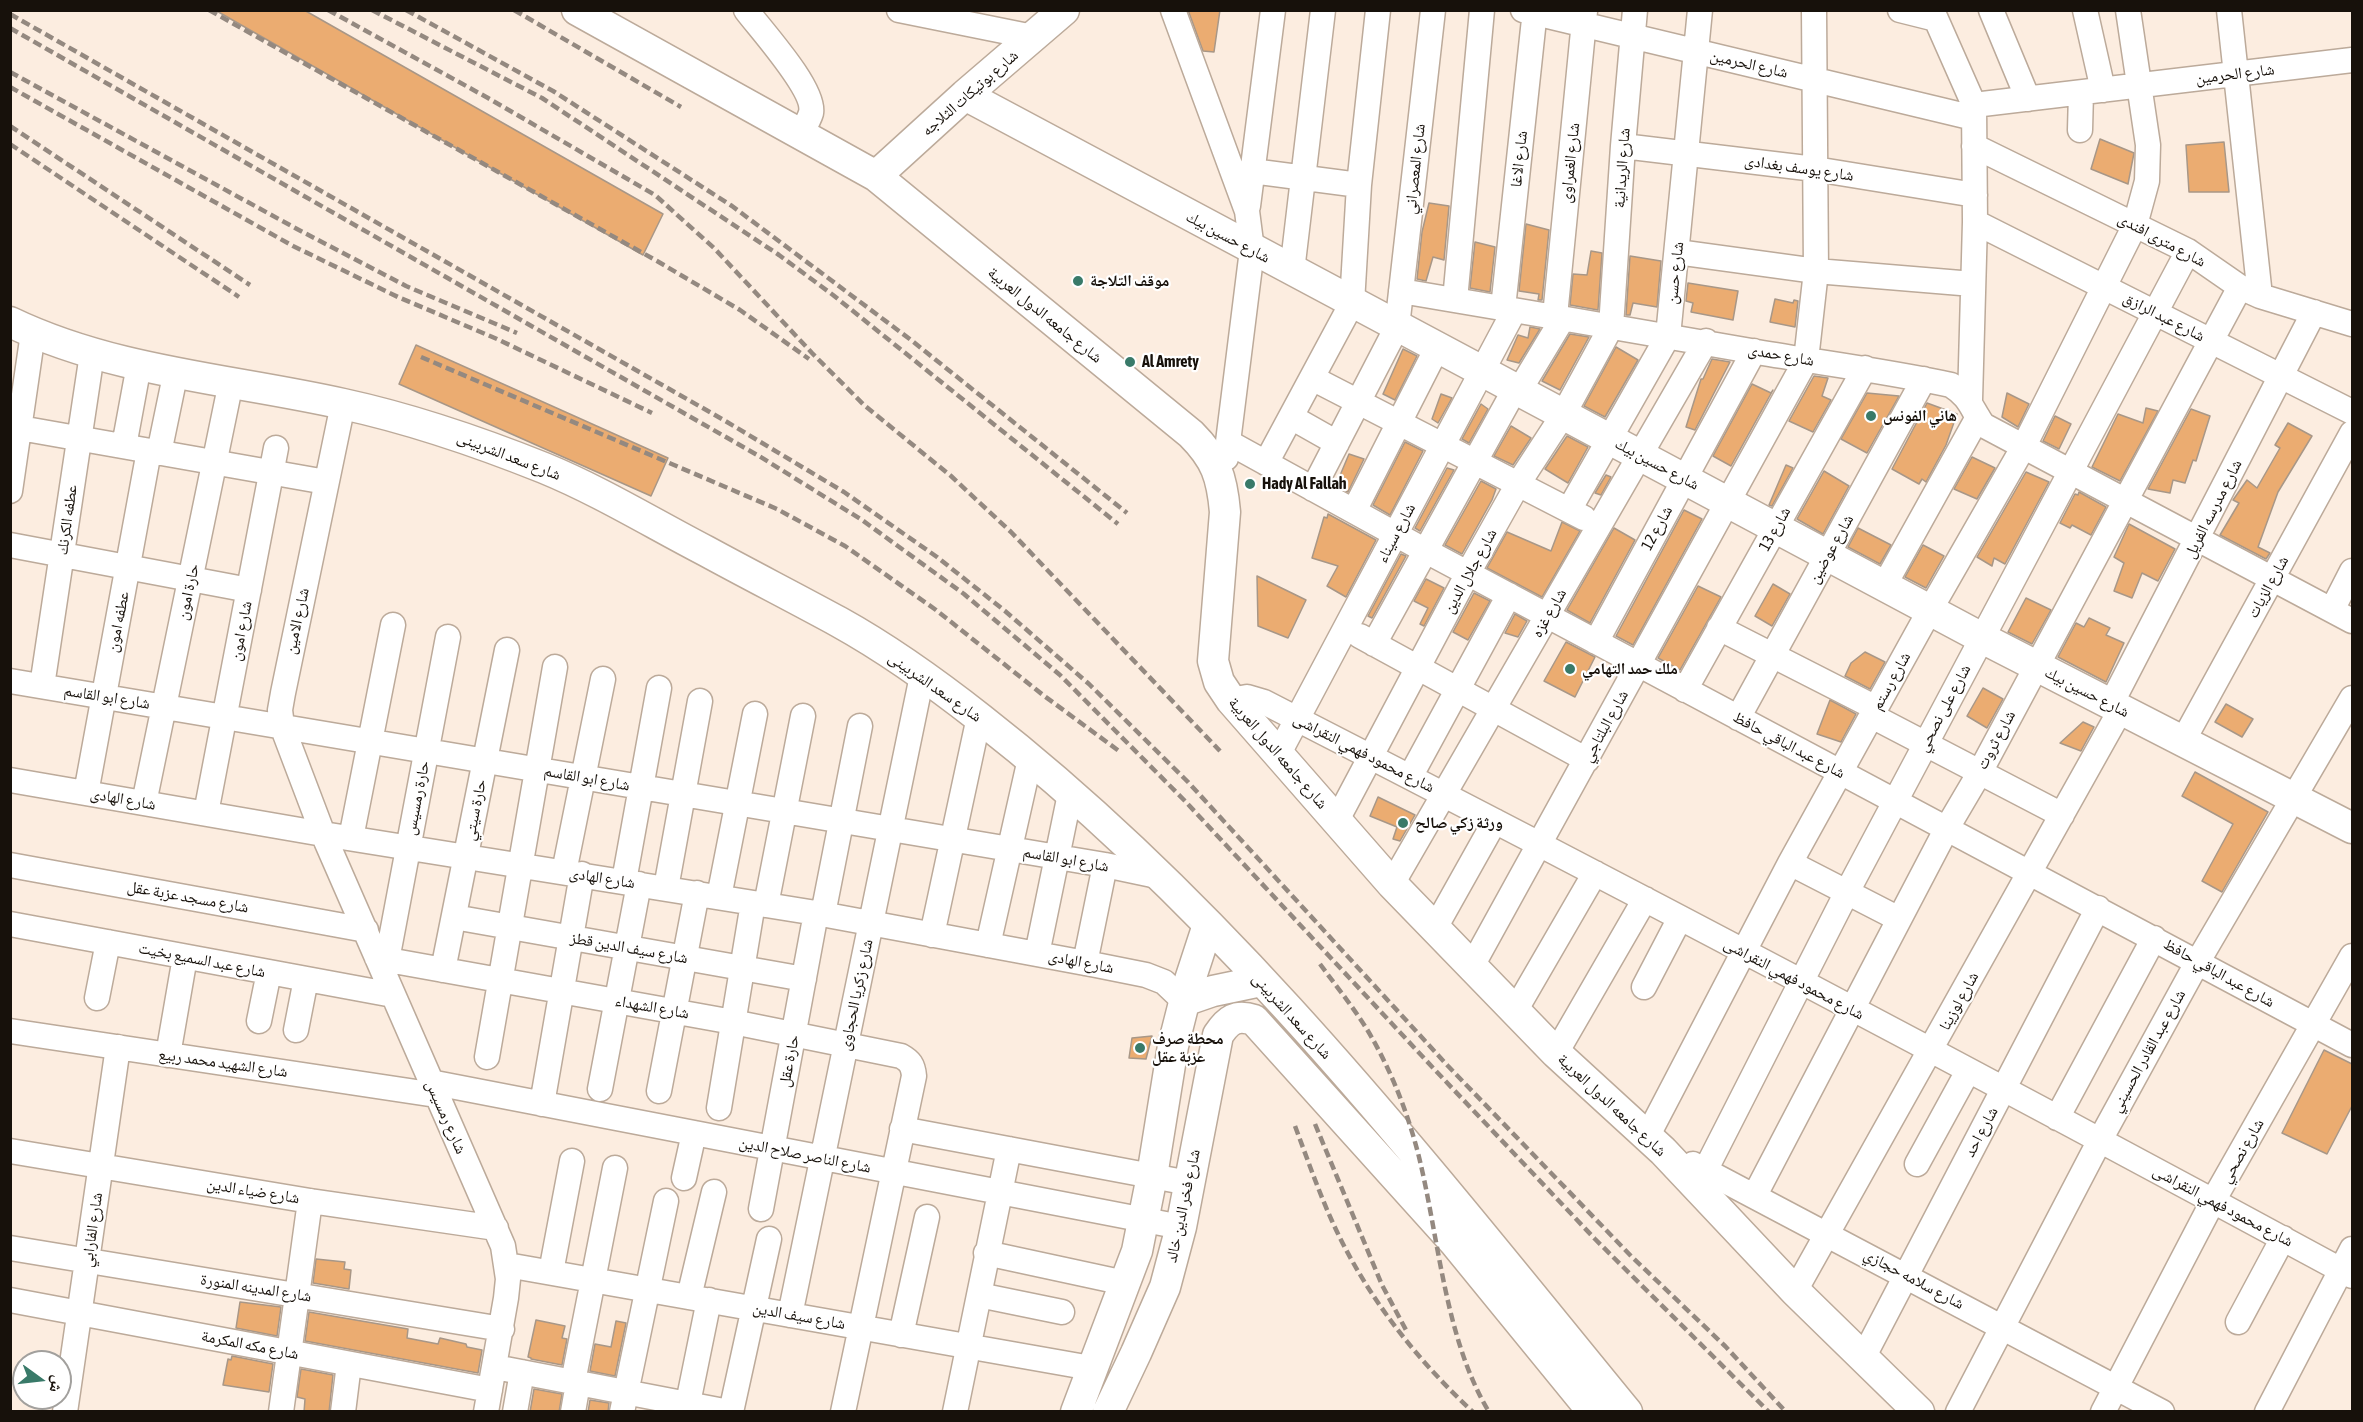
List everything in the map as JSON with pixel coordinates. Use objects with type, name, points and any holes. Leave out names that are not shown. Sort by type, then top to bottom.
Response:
[{"type":"main road","name":"شارع جامعه الدول العربية","points":[[577,10],[876,176],[1191,435],[1207,451],[1218,470],[1225,512],[1213,661],[1219,682],[1231,700],[1392,884],[1556,1053],[1655,1144],[1795,1291],[1919,1412]]},
{"type":"main road","name":"شارع بوتيكات الثلاجه","points":[[876,176],[964,95],[1064,10]]},
{"type":"main road","name":"شارع حسين بيك","points":[[964,95],[1982,638],[2352,828]]},
{"type":"main road","name":"شارع سعد الشربينى","points":[[21,339],[139,365],[343,404],[419,423],[512,455],[562,476],[844,625],[922,676],[979,717],[1030,759],[1162,878],[1208,925],[1398,1133],[1627,1412]]},
{"type":"main road","points":[[1076,1412],[1137,1251],[1152,1176],[1173,1046],[1184,1001],[1208,925]]},
{"type":"main road","points":[[1184,1001],[1213,991],[1261,981]]},
{"type":"main road","name":"شارع فخر الدين خالد","points":[[1108,1412],[1165,1287],[1181,1227],[1218,1035],[1226,1023],[1235,1017],[1254,1020]]},
{"type":"main road","name":"شارع سعد الشربينى","points":[[1254,1020],[1455,1243],[1593,1412]]},
{"type":"main road","points":[[1376,1154],[1398,1133]]},
{"type":"street","points":[[746,10],[802,83],[810,100],[811,113],[800,135]]},
{"type":"street","points":[[899,10],[1033,37]]},
{"type":"street","points":[[1173,10],[1247,211],[1252,250],[1223,490]]},
{"type":"street","points":[[1247,211],[1273,10]]},
{"type":"street","points":[[1292,271],[1323,10]]},
{"type":"street","points":[[1266,463],[1352,303],[1359,185],[1378,10]]},
{"type":"street","name":"شارع المعصراني","points":[[1397,327],[1433,10]]},
{"type":"street","points":[[1455,300],[1482,10]]},
{"type":"street","name":"شارع الريدانية","points":[[1611,327],[1635,10]]},
{"type":"street","name":"شارع حسن","points":[[1569,510],[1668,336],[1700,10]]},
{"type":"street","points":[[1806,360],[1816,271],[1814,10]]},
{"type":"street","points":[[1884,585],[1974,409],[1974,112],[1934,15],[1900,10]]},
{"type":"street","points":[[1991,10],[2028,99]]},
{"type":"street","points":[[2080,130],[2092,91],[2085,10]]},
{"type":"street","name":"شارع رستم","points":[[1655,1144],[1743,952],[1930,610],[2024,446],[2136,225],[2149,164],[2141,85],[2128,10]]},
{"type":"street","points":[[2229,10],[2236,74],[2250,292]]},
{"type":"street","name":"شارع الحرمين","points":[[1531,11],[1585,18],[1633,37],[1814,79],[1974,112],[2028,99],[2352,60]]},
{"type":"street","name":"شارع الاغا","points":[[1508,310],[1531,11]]},
{"type":"street","name":"شارع الغمراوى","points":[[1559,317],[1585,18]]},
{"type":"street","name":"شارع يوسف بغدادى","points":[[1623,146],[1815,170],[1975,195]]},
{"type":"street","name":"شارع مترى افندى","points":[[1974,146],[2188,251],[2250,292],[2352,324]]},
{"type":"street","points":[[1252,171],[1359,185]]},
{"type":"street","name":"شارع عبد الرازق","points":[[1975,222],[2352,412]]},
{"type":"street","name":"شارع على نصحي","points":[[1706,1169],[1846,892],[2188,251]]},
{"type":"street","points":[[1677,252],[1816,271],[1973,284]]},
{"type":"street","name":"شارع حمدى","points":[[1401,291],[1865,368],[1951,385],[1962,392],[1983,425],[2342,615]]},
{"type":"street","name":"شارع ثروت","points":[[1755,1195],[1947,828],[1980,772],[2211,341],[2250,292]]},
{"type":"street","name":"شارع سيناء","points":[[1278,755],[1482,371],[1508,310]]},
{"type":"street","name":"شارع مدرسه الفريل","points":[[2116,707],[2198,538],[2314,312]]},
{"type":"street","points":[[1374,644],[1559,317]]},
{"type":"street","points":[[1313,489],[1397,327]]},
{"type":"street","name":"شارع جلال الدين","points":[[1336,820],[1468,573],[1518,484],[1563,415],[1611,327]]},
{"type":"street","points":[[12,477],[20,428],[21,339]]},
{"type":"street","name":"شارع غزه","points":[[1392,884],[1706,341]]},
{"type":"street","points":[[1354,511],[1437,348]]},
{"type":"street","name":"شارع 12","points":[[1596,642],[1754,351]]},
{"type":"street","name":"عطفه الكرنك","points":[[42,686],[92,354]]},
{"type":"street","name":"شارع البلتاجي","points":[[1472,966],[1806,360]]},
{"type":"street","points":[[124,446],[139,365]]},
{"type":"street","name":"شارع 13","points":[[1685,690],[1865,368]]},
{"type":"street","name":"عطفه امون","points":[[86,792],[128,567],[154,452],[176,371]]},
{"type":"street","points":[[1312,378],[1599,526]]},
{"type":"street","name":"شارع عوضين","points":[[1738,718],[1924,379]]},
{"type":"street","name":"حارة امون","points":[[144,803],[231,382]]},
{"type":"street","name":"شارع الامين","points":[[323,834],[282,726],[280,710],[343,404]]},
{"type":"street","points":[[1291,417],[1337,442]]},
{"type":"street","points":[[20,428],[326,482]]},
{"type":"street","name":"شارع الزيات","points":[[2184,741],[2352,433]]},
{"type":"street","name":"شارع عبد الباقي حافظ","points":[[1228,442],[1547,616],[2352,1045]]},
{"type":"street","name":"شارع امون","points":[[206,813],[276,448]]},
{"type":"street","points":[[10,545],[249,590]]},
{"type":"street","points":[[2342,615],[2352,571]]},
{"type":"street","points":[[1410,777],[1509,595]]},
{"type":"street","points":[[351,838],[393,625]]},
{"type":"street","points":[[1346,628],[1587,760]]},
{"type":"street","points":[[1719,628],[1773,655],[1874,712],[1925,744],[2062,815]]},
{"type":"street","name":"حارة رمسيس","points":[[382,959],[408,847],[448,637]]},
{"type":"street","name":"حارة سيتي","points":[[443,970],[507,650]]},
{"type":"street","points":[[487,1057],[555,668]]},
{"type":"street","name":"شارع زكريا الحجاوى","points":[[790,1315],[922,676]]},
{"type":"street","points":[[543,1104],[571,938],[573,873],[583,777],[603,680]]},
{"type":"street","name":"شارع ابو القاسم","points":[[10,681],[1105,865],[1162,878]]},
{"type":"street","points":[[600,1089],[627,947],[641,787],[659,688]]},
{"type":"street","name":"شارع محمود فهمي النقراشى","points":[[1231,700],[1247,696],[1297,719],[1645,899],[2283,1238],[2349,1265]]},
{"type":"street","name":"شارع عبد القادر الحسيني","points":[[1958,1412],[2100,1140],[2197,963],[2352,698]]},
{"type":"street","points":[[666,888],[700,701]]},
{"type":"street","name":"شارع لوزينا","points":[[1795,1291],[2062,815],[2116,707]]},
{"type":"street","points":[[659,1091],[685,958],[738,803],[755,714]]},
{"type":"street","points":[[719,1108],[742,968],[784,811],[803,716]]},
{"type":"street","points":[[932,934],[979,717]]},
{"type":"street","name":"حارة عقل","points":[[761,1209],[804,979],[842,821],[860,726]]},
{"type":"street","points":[[988,945],[1030,759]]},
{"type":"street","name":"شارع الهادى","points":[[10,780],[932,934],[1146,975],[1164,982],[1184,1001]]},
{"type":"street","points":[[1037,954],[1070,794]]},
{"type":"street","points":[[1435,928],[1496,821]]},
{"type":"street","name":"شارع رمسيس","points":[[323,834],[366,930],[382,959],[393,995],[496,1228],[507,1264],[508,1279],[502,1329],[490,1390]]},
{"type":"street","points":[[1790,863],[1899,919]]},
{"type":"street","name":"شارع مسجد عزبة عقل","points":[[10,865],[366,930]]},
{"type":"street","points":[[1085,963],[1105,865]]},
{"type":"street","points":[[1515,1011],[1595,873]]},
{"type":"street","points":[[1556,1053],[1645,899]]},
{"type":"street","name":"شارع احد","points":[[1864,1356],[2098,908]]},
{"type":"street","name":"شارع سيف الدين قطز","points":[[454,917],[804,979]]},
{"type":"street","points":[[1644,987],[1680,918]]},
{"type":"street","name":"شارع عبد السميع بخيت","points":[[10,924],[393,995]]},
{"type":"street","points":[[2057,1118],[2154,938]]},
{"type":"street","points":[[97,998],[108,942]]},
{"type":"street","name":"شارع نصحي","points":[[2103,1412],[2213,1201],[2352,956]]},
{"type":"street","points":[[168,1055],[185,957]]},
{"type":"street","name":"شارع الشهداء","points":[[382,959],[675,1011],[901,1056],[909,1060],[914,1076],[902,1130]]},
{"type":"street","points":[[259,1021],[269,972]]},
{"type":"street","points":[[296,1030],[306,979]]},
{"type":"street","name":"شارع الشهيد محمد ربيع","points":[[10,1031],[168,1055],[433,1089]]},
{"type":"street","name":"شارع الفارابي","points":[[65,1412],[118,1047]]},
{"type":"street","points":[[1917,1164],[1968,1071]]},
{"type":"street","name":"شارع الناصر صلاح الدين","points":[[433,1089],[543,1104],[1181,1227]]},
{"type":"street","points":[[843,1412],[902,1130],[1189,1183]]},
{"type":"street","points":[[684,1178],[694,1133]]},
{"type":"street","name":"شارع سلامه حجازي","points":[[1655,1144],[2162,1412]]},
{"type":"street","points":[[955,1412],[1009,1149]]},
{"type":"street","name":"شارع ضياء الدين","points":[[10,1151],[310,1201],[496,1228]]},
{"type":"street","points":[[551,1272],[572,1161]]},
{"type":"street","points":[[573,1412],[575,1382],[615,1168]]},
{"type":"street","points":[[688,1404],[699,1299],[714,1192]]},
{"type":"street","points":[[281,1412],[310,1201]]},
{"type":"street","points":[[624,1402],[666,1201]]},
{"type":"street","points":[[901,1335],[927,1217]]},
{"type":"street","points":[[2238,1322],[2283,1238]]},
{"type":"street","points":[[730,1412],[770,1239]]},
{"type":"street","name":"شارع المدينه المنورة","points":[[10,1248],[502,1329]]},
{"type":"street","points":[[986,1253],[1125,1283]]},
{"type":"street","name":"شارع سيف الدين","points":[[507,1264],[1091,1368]]},
{"type":"street","points":[[2266,1412],[2349,1265]]},
{"type":"street","points":[[979,1295],[1062,1312]]},
{"type":"street","name":"شارع مكه المكرمة","points":[[10,1300],[490,1390],[522,1372],[575,1382],[624,1402],[688,1404],[730,1412]]},
{"type":"street","points":[[343,1412],[349,1364]]},
{"type":"street","points":[[515,1412],[522,1372]]},
{"type":"building","points":[[215,10],[304,10],[663,214],[643,255]]},
{"type":"building","points":[[1188,10],[1220,10],[1214,52],[1203,51]]},
{"type":"building","points":[[2100,139],[2134,153],[2128,184],[2091,169]]},
{"type":"building","points":[[2224,142],[2229,192],[2189,192],[2186,145]]},
{"type":"building","points":[[1429,203],[1449,206],[1444,260],[1433,257],[1426,281],[1417,279],[1422,232]]},
{"type":"building","points":[[1526,224],[1549,230],[1542,300],[1538,300],[1539,294],[1519,291]]},
{"type":"building","points":[[1475,242],[1495,247],[1490,292],[1470,288]]},
{"type":"building","points":[[1591,251],[1602,253],[1598,310],[1570,305],[1573,274],[1587,275]]},
{"type":"building","points":[[1630,256],[1661,261],[1657,307],[1633,303],[1630,315],[1626,315]]},
{"type":"building","points":[[1688,283],[1738,291],[1733,320],[1691,312],[1693,303],[1686,301]]},
{"type":"building","points":[[1775,299],[1793,303],[1794,300],[1798,301],[1795,327],[1770,322]]},
{"type":"building","points":[[1530,327],[1540,329],[1519,363],[1507,360],[1518,335],[1528,338]]},
{"type":"building","points":[[1570,334],[1589,337],[1560,390],[1542,381]]},
{"type":"building","points":[[416,345],[668,458],[651,496],[399,384]]},
{"type":"building","points":[[1616,347],[1638,360],[1605,417],[1584,406]]},
{"type":"building","points":[[1403,349],[1417,356],[1395,400],[1383,394]]},
{"type":"building","points":[[1712,359],[1730,362],[1695,430],[1686,427],[1701,379]]},
{"type":"building","points":[[1814,376],[1828,378],[1822,396],[1831,400],[1813,432],[1789,421]]},
{"type":"building","points":[[1752,384],[1771,393],[1773,390],[1731,466],[1713,456]]},
{"type":"building","name":"هاني الفونس","points":[[1867,393],[1899,396],[1867,453],[1841,439]]},
{"type":"building","points":[[2007,393],[2029,404],[2018,427],[2002,417]]},
{"type":"building","points":[[1441,394],[1452,398],[1438,423],[1432,419]]},
{"type":"building","points":[[1927,403],[1957,414],[1946,445],[1926,482],[1922,479],[1919,484],[1892,469]]},
{"type":"building","points":[[1481,404],[1488,409],[1469,443],[1462,439]]},
{"type":"building","points":[[2146,408],[2158,411],[2120,481],[2092,467],[2118,414],[2143,423]]},
{"type":"building","points":[[2191,409],[2210,416],[2196,461],[2193,460],[2185,483],[2173,480],[2170,493],[2148,489]]},
{"type":"building","points":[[2055,416],[2071,424],[2059,449],[2043,441]]},
{"type":"building","points":[[2288,423],[2312,436],[2278,492],[2258,547],[2270,553],[2266,559],[2220,535],[2239,503],[2233,500],[2247,480],[2257,488],[2280,448],[2275,445]]},
{"type":"building","points":[[1511,426],[1531,438],[1513,465],[1494,456]]},
{"type":"building","points":[[1567,436],[1588,447],[1568,483],[1545,469]]},
{"type":"building","points":[[1405,442],[1423,451],[1390,515],[1373,505]]},
{"type":"building","points":[[1349,454],[1364,459],[1348,492],[1336,485]]},
{"type":"building","points":[[1972,457],[1995,468],[1977,499],[1954,489]]},
{"type":"building","points":[[1786,465],[1793,468],[1772,506],[1769,505]]},
{"type":"building","points":[[1447,468],[1454,470],[1420,531],[1415,528]]},
{"type":"building","points":[[1824,471],[1849,486],[1823,534],[1797,519]]},
{"type":"building","points":[[2026,472],[2049,482],[2005,564],[1994,558],[1992,566],[1977,557]]},
{"type":"building","points":[[1606,475],[1611,477],[1601,495],[1595,493]]},
{"type":"building","points":[[1481,481],[1496,489],[1462,554],[1445,545]]},
{"type":"building","points":[[2079,492],[2106,507],[2091,535],[2072,525],[2070,528],[2060,523],[2075,494],[2078,495]]},
{"type":"building","points":[[1684,510],[1702,519],[1633,645],[1616,636]]},
{"type":"building","points":[[1328,514],[1376,540],[1346,597],[1327,586],[1338,566],[1312,558],[1324,517],[1327,518]]},
{"type":"building","points":[[1562,522],[1580,531],[1542,597],[1487,568],[1507,532],[1551,551]]},
{"type":"building","points":[[2129,524],[2175,549],[2158,581],[2142,573],[2132,598],[2114,591],[2124,563],[2114,557]]},
{"type":"building","points":[[1614,528],[1635,540],[1590,623],[1567,610]]},
{"type":"building","points":[[1858,528],[1891,545],[1880,564],[1848,547]]},
{"type":"building","points":[[1923,545],[1944,556],[1926,588],[1905,577]]},
{"type":"building","points":[[1401,554],[1406,556],[1372,618],[1368,616]]},
{"type":"building","points":[[1257,576],[1306,600],[1288,638],[1258,626]]},
{"type":"building","points":[[1426,579],[1444,588],[1424,626],[1420,624],[1428,608],[1414,601]]},
{"type":"building","points":[[1773,584],[1790,594],[1772,626],[1755,616]]},
{"type":"building","points":[[1698,586],[1721,597],[1680,670],[1658,658]]},
{"type":"building","points":[[1474,593],[1490,601],[1468,640],[1453,632]]},
{"type":"building","points":[[2026,598],[2051,610],[2032,644],[2008,632]]},
{"type":"building","points":[[1515,614],[1527,621],[1518,637],[1505,633]]},
{"type":"building","points":[[2089,618],[2110,628],[2106,635],[2124,643],[2106,682],[2058,657],[2076,623],[2084,627]]},
{"type":"building","name":"ملك حمد التهامي","points":[[1566,642],[1595,657],[1575,697],[1544,681]]},
{"type":"building","points":[[1865,652],[1885,662],[1870,689],[1845,676],[1851,663]]},
{"type":"building","points":[[1983,688],[2003,699],[1987,728],[1967,716]]},
{"type":"building","points":[[1830,700],[1856,714],[1841,742],[1817,734]]},
{"type":"building","points":[[2226,704],[2253,719],[2242,737],[2215,722]]},
{"type":"building","points":[[2083,722],[2094,727],[2081,751],[2060,743]]},
{"type":"building","points":[[2195,772],[2268,812],[2222,892],[2202,881],[2233,824],[2182,796]]},
{"type":"building","name":"ورثة زكي صالح","points":[[1378,797],[1415,815],[1400,841],[1393,839],[1397,827],[1370,816]]},
{"type":"building","name":"محطة صرف عزبة عقل","points":[[1152,1036],[1146,1059],[1129,1058],[1132,1038]]},
{"type":"building","points":[[2324,1050],[2352,1064],[2352,1106],[2327,1154],[2282,1133]]},
{"type":"building","points":[[316,1259],[345,1262],[344,1269],[351,1270],[349,1289],[313,1283]]},
{"type":"building","points":[[240,1302],[281,1307],[277,1336],[236,1328]]},
{"type":"building","points":[[309,1312],[408,1329],[407,1338],[438,1344],[440,1338],[466,1344],[467,1347],[482,1350],[478,1373],[305,1341]]},
{"type":"building","points":[[536,1320],[565,1326],[562,1338],[567,1339],[562,1365],[528,1357]]},
{"type":"building","points":[[616,1321],[626,1323],[615,1376],[590,1371],[595,1344],[611,1347]]},
{"type":"building","points":[[232,1356],[273,1364],[269,1392],[223,1385],[228,1359],[231,1360]]},
{"type":"building","points":[[301,1369],[333,1375],[329,1412],[304,1412],[305,1399],[297,1397]]},
{"type":"building","points":[[534,1389],[562,1394],[559,1412],[530,1412]]},
{"type":"building","points":[[590,1400],[609,1403],[608,1412],[588,1412]]},
{"type":"railway","points":[[209,10],[657,261],[740,310],[809,359]]},
{"type":"railway","points":[[328,10],[488,98],[655,195],[714,248],[864,405],[951,476],[1011,532],[1220,751]]},
{"type":"railway","points":[[372,10],[542,98],[779,255],[833,295],[1118,524]]},
{"type":"railway","points":[[406,10],[553,91],[732,206],[911,340],[1127,513]]},
{"type":"railway","points":[[514,10],[681,107]]},
{"type":"railway","points":[[10,14],[722,419],[844,492],[937,557],[1005,611],[1089,684],[1188,782],[1448,1066],[1631,1256],[1725,1346],[1786,1412]]},
{"type":"railway","points":[[10,28],[759,456],[862,520],[964,594],[1060,675],[1185,801],[1595,1239],[1769,1412]]},
{"type":"railway","points":[[10,72],[406,286],[517,333]]},
{"type":"railway","points":[[10,87],[293,246],[398,297],[497,339],[652,413]]},
{"type":"railway","points":[[10,126],[250,285]]},
{"type":"railway","points":[[10,144],[239,297]]},
{"type":"railway","points":[[421,357],[777,509],[845,546],[936,610],[1043,695],[1119,751]]},
{"type":"railway","points":[[1320,964],[1368,1031],[1404,1108],[1419,1157],[1453,1321],[1462,1353],[1489,1412]]},
{"type":"railway","points":[[1315,1124],[1382,1285],[1406,1330]]},
{"type":"railway","points":[[1295,1126],[1327,1209],[1360,1274],[1411,1347],[1473,1412]]},
{"type":"place","name":"موقف التلاجة","points":[[1078,281]]},
{"type":"place","name":"Al Amrety","points":[[1130,362]]},
{"type":"place","name":"هاني الفونس","points":[[1871,416]]},
{"type":"place","name":"Hady Al Fallah","points":[[1250,484]]},
{"type":"place","name":"ملك حمد التهامي","points":[[1570,669]]},
{"type":"place","name":"ورثة زكي صالح","points":[[1403,823]]},
{"type":"place","name":"محطة صرف عزبة عقل","points":[[1140,1048]]}]
